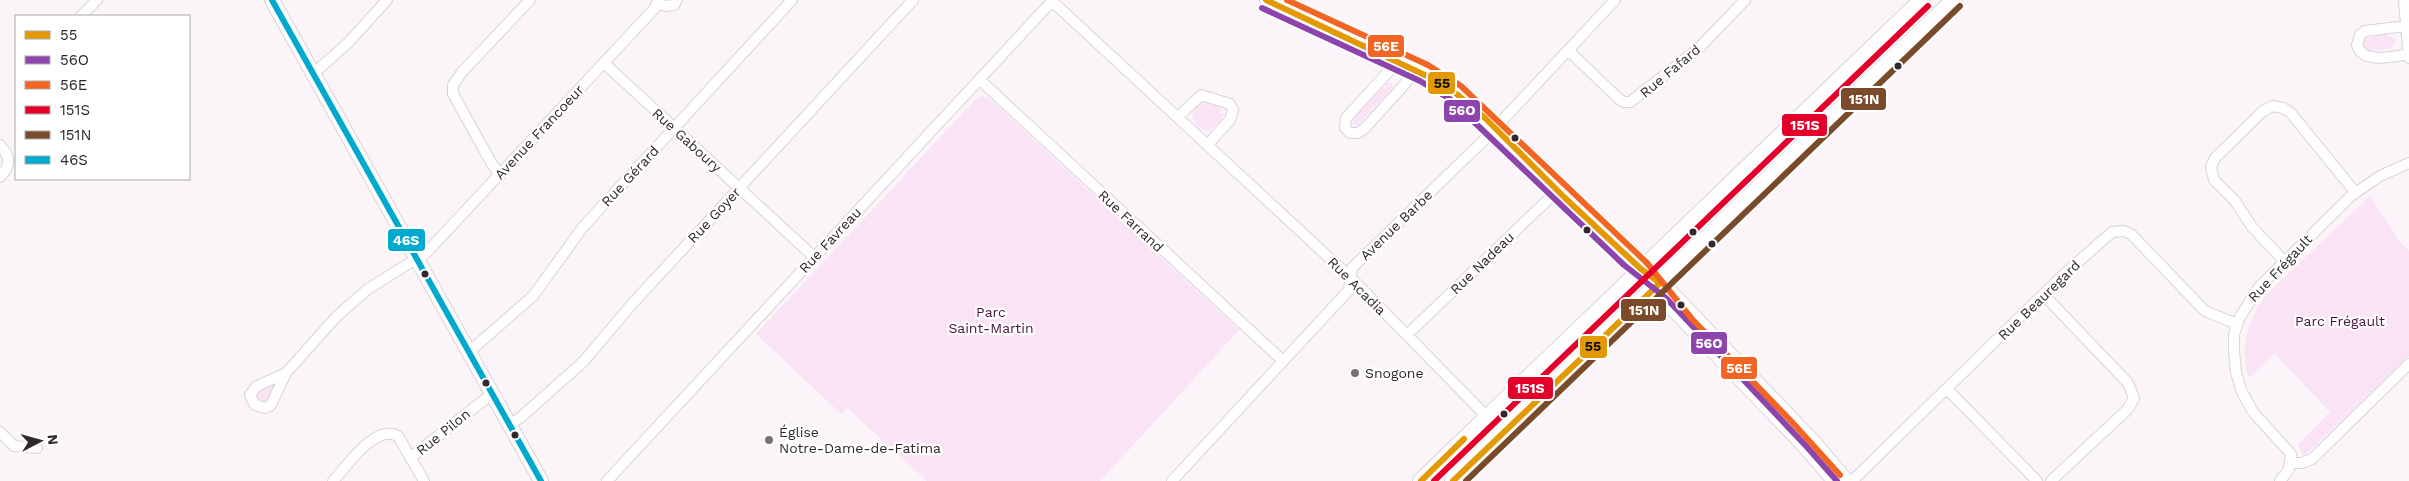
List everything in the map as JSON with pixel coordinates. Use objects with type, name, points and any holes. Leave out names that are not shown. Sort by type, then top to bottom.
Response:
[{"type":"main road","points":[[272,0],[541,481]]},
{"type":"main road","points":[[1421,481],[1922,0]]},
{"type":"main road","points":[[1453,481],[1954,0]]},
{"type":"main road","points":[[1866,53],[1870,81]]},
{"type":"street","points":[[82,15],[97,0]]},
{"type":"street","points":[[314,73],[331,60],[387,0]]},
{"type":"street","points":[[500,174],[492,164],[457,100],[452,85],[530,0]]},
{"type":"street","name":"Avenue Francoeur","points":[[286,373],[356,298],[427,252],[604,63],[658,2],[669,6],[674,5],[677,0]]},
{"type":"street","name":"Rue Gérard","points":[[470,351],[534,296],[583,227],[792,0]]},
{"type":"street","name":"Rue Goyer","points":[[510,424],[520,418],[583,362],[632,304],[913,0]]},
{"type":"street","name":"Rue Favreau","points":[[607,481],[1053,0]]},
{"type":"street","name":"Rue Acadia","points":[[1053,0],[1351,278],[1503,432]]},
{"type":"street","points":[[1266,0],[1415,68],[1451,88],[1657,285],[1672,292],[1850,481]]},
{"type":"street","name":"Avenue Barbe","points":[[1172,481],[1349,290],[1352,268],[1494,128],[1615,0]]},
{"type":"street","name":"Rue Fafard","points":[[1568,50],[1619,99],[1624,102],[1630,102],[1698,49],[1746,0]]},
{"type":"street","points":[[2404,0],[2409,56],[2366,57],[2361,53],[2357,45],[2358,38],[2365,31],[2406,26]]},
{"type":"street","points":[[1396,60],[1389,71],[1346,118],[1345,128],[1350,133],[1358,133],[1365,128],[1404,85],[1415,68]]},
{"type":"street","name":"Rue Gaboury","points":[[604,63],[814,257]]},
{"type":"street","name":"Rue Farrand","points":[[980,80],[1283,361]]},
{"type":"street","points":[[1178,117],[1201,94],[1230,104],[1233,110],[1230,120],[1208,144]]},
{"type":"street","points":[[2284,261],[2252,227],[2235,201],[2214,180],[2212,174],[2212,164],[2215,158],[2259,115],[2273,106],[2286,109],[2306,130],[2355,192]]},
{"type":"street","points":[[0,145],[9,158],[9,165],[0,178]]},
{"type":"street","name":"Rue Frégault","points":[[2291,463],[2291,454],[2287,448],[2256,414],[2243,395],[2234,360],[2237,324],[2251,296],[2355,192],[2387,172],[2409,163]]},
{"type":"street","name":"Rue Nadeau","points":[[1407,335],[1557,191]]},
{"type":"street","name":"Rue Beauregard","points":[[1850,481],[2106,236],[2115,231],[2122,231],[2134,237],[2205,311],[2237,324]]},
{"type":"street","points":[[1657,285],[1661,298],[1797,439],[1833,481]]},
{"type":"street","points":[[2044,295],[2128,383],[2134,398],[2128,409],[2051,481]]},
{"type":"street","points":[[2280,481],[2288,472],[2291,463],[2302,463],[2312,459],[2409,364]]},
{"type":"street","points":[[1947,389],[2036,481]]},
{"type":"street","name":"Rue Pilon","points":[[333,481],[373,438],[384,432],[392,432],[398,436],[410,458],[493,393]]},
{"type":"street","points":[[0,432],[14,446],[37,448]]},
{"type":"street","points":[[410,458],[424,481]]},
{"type":"green space","points":[[2385,34],[2395,39],[2395,45],[2391,49],[2369,51],[2365,48],[2364,42],[2367,38]]},
{"type":"green space","points":[[1392,83],[1393,87],[1358,125],[1352,125],[1353,119],[1382,87],[1385,89],[1387,87],[1385,85]]},
{"type":"green space","name":"Parc Saint-Martin","points":[[983,96],[991,100],[1239,330],[1100,481],[927,481],[847,408],[841,414],[756,334],[976,99]]},
{"type":"green space","points":[[1204,102],[1213,104],[1223,111],[1220,114],[1224,113],[1222,120],[1208,131],[1198,127],[1192,117],[1195,108]]},
{"type":"green space","name":"Parc Frégault","points":[[2370,196],[2400,242],[2409,251],[2409,356],[2303,457],[2298,444],[2330,412],[2275,354],[2249,378],[2245,354],[2247,332],[2256,311],[2269,292]]},
{"type":"green space","points":[[274,383],[266,403],[257,400],[256,394]]},
{"type":"transit line","name":"46S","points":[[272,0],[541,481]]},
{"type":"transit line","name":"55","points":[[1266,0],[1446,85],[1485,118],[1565,198],[1641,269],[1660,283],[1453,481]]},
{"type":"transit line","name":"56E","points":[[1287,0],[1428,65],[1461,86],[1647,263],[1692,319],[1792,422],[1840,475]]},
{"type":"transit line","name":"151S","points":[[1434,481],[1928,6]]},
{"type":"transit line","name":"151N","points":[[1466,481],[1960,6]]},
{"type":"transit line","name":"56O","points":[[1262,8],[1420,81],[1450,99],[1624,265],[1666,298],[1837,481]]},
{"type":"transit line","name":"55","points":[[1421,481],[1464,439]]},
{"type":"place","name":"Snogone","points":[[1355,373]]},
{"type":"place","name":"Église Notre-Dame-de-Fatima","points":[[769,440]]}]
